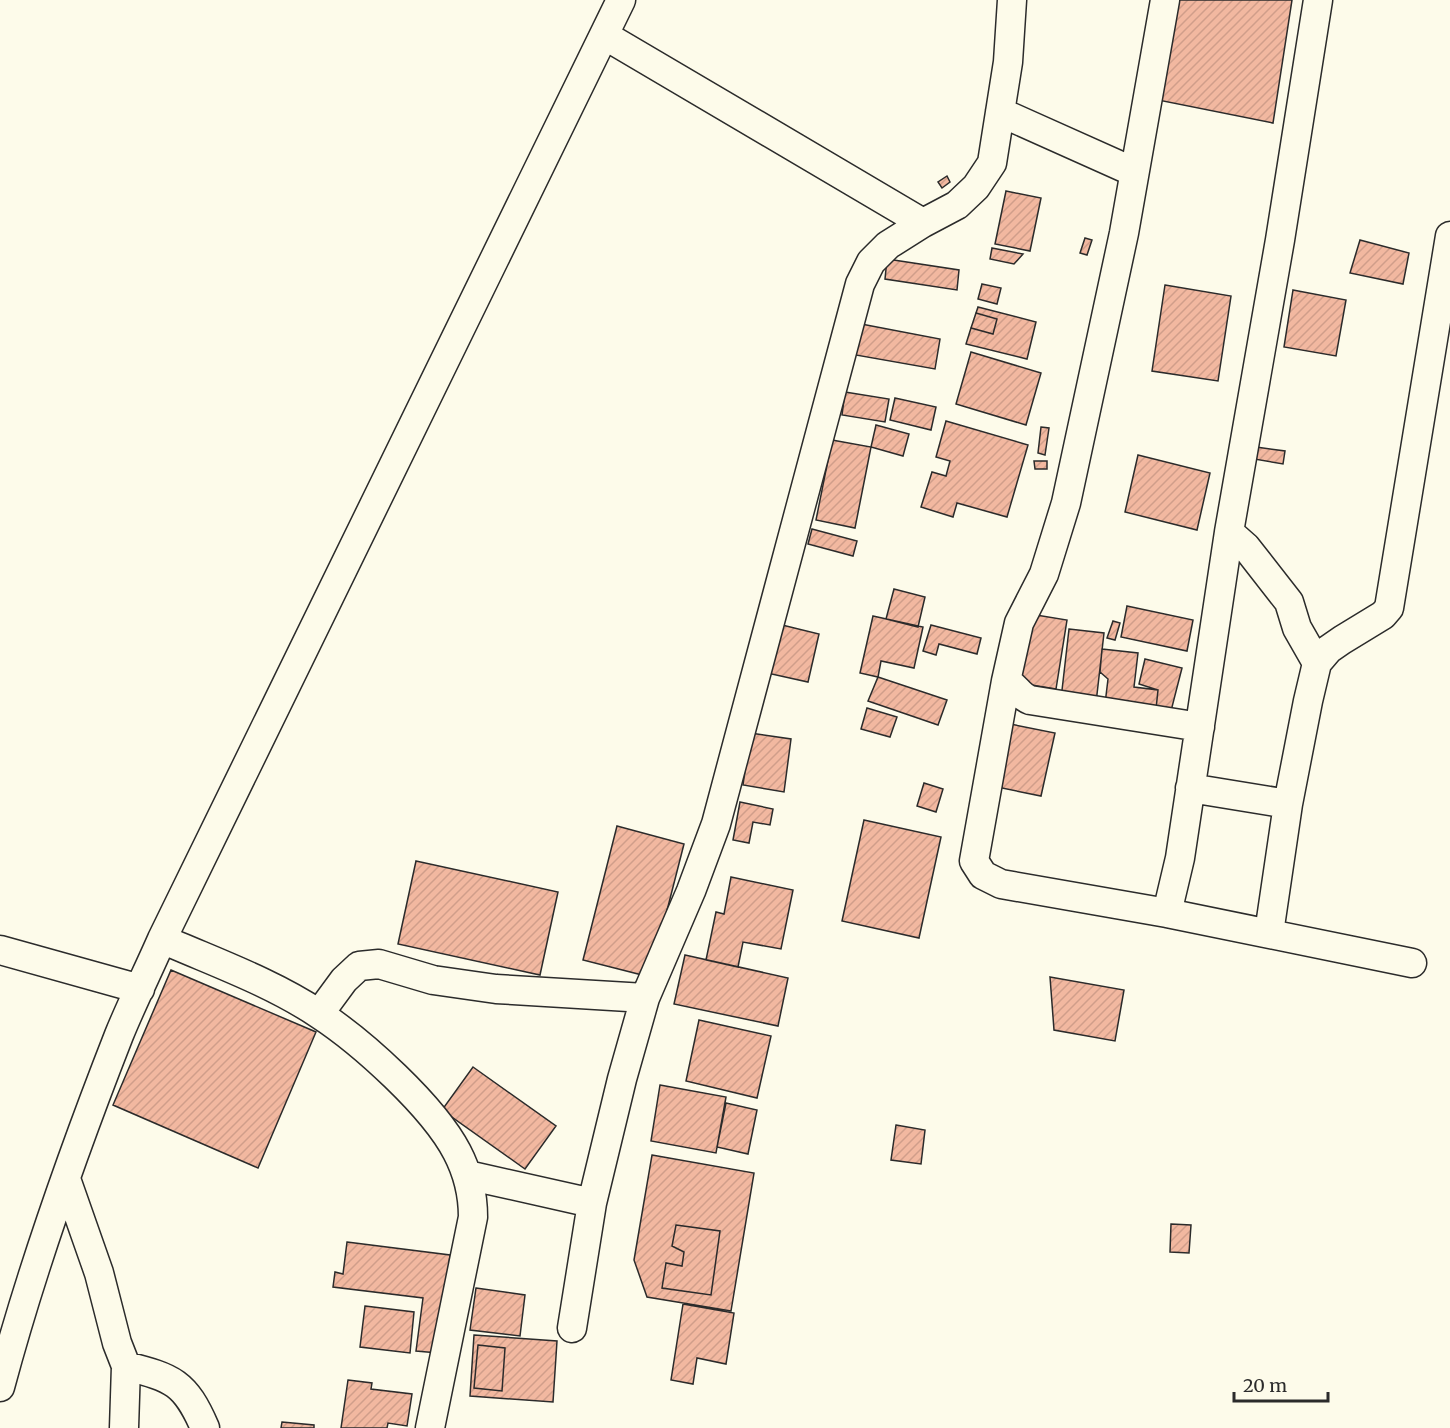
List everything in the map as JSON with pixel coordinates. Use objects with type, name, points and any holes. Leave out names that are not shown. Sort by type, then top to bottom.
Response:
[{"type":"street","points":[[0,1386],[23,1300],[66,1179],[120,1034],[162,939],[621,0]]},
{"type":"street","points":[[573,1328],[592,1203],[622,1079],[645,998],[691,891],[716,824],[860,284],[871,262],[888,245],[957,205],[976,187],[992,163],[1008,62],[1012,0]]},
{"type":"street","points":[[1165,0],[1121,245],[1066,503],[1044,574],[1019,623],[1006,681],[974,861],[983,875],[1001,884],[1167,913],[1412,963]]},
{"type":"street","points":[[1167,913],[1180,858],[1229,532],[1280,240],[1318,0]]},
{"type":"street","points":[[604,35],[923,223]]},
{"type":"street","points":[[1000,112],[1134,172]]},
{"type":"street","points":[[1269,933],[1288,804],[1317,663],[1342,639],[1383,615],[1389,608],[1450,236]]},
{"type":"street","points":[[1229,532],[1246,547],[1289,602],[1297,628],[1317,663]]},
{"type":"street","points":[[1006,681],[1011,683],[1024,698],[1030,700],[1200,727]]},
{"type":"street","points":[[1190,788],[1288,804]]},
{"type":"street","points":[[162,939],[275,989],[320,1014],[405,1086],[436,1122],[456,1151],[467,1175],[473,1197],[472,1218],[429,1428]]},
{"type":"street","points":[[0,950],[140,989]]},
{"type":"street","points":[[320,1014],[344,980],[359,966],[379,964],[433,980],[496,988],[645,998]]},
{"type":"street","points":[[467,1175],[592,1203]]},
{"type":"street","points":[[66,1179],[99,1273],[117,1343],[126,1366],[124,1428]]},
{"type":"street","points":[[126,1366],[174,1381],[196,1407],[205,1428]]},
{"type":"building","points":[[1169,0],[1292,0],[1273,123],[1148,98]]},
{"type":"building","points":[[947,176],[950,182],[942,188],[938,182]]},
{"type":"building","points":[[1006,191],[1041,198],[1030,251],[995,244]]},
{"type":"building","points":[[1085,238],[1092,240],[1087,255],[1080,253]]},
{"type":"building","points":[[1360,240],[1409,253],[1403,284],[1350,273]]},
{"type":"building","points":[[992,248],[1023,254],[1014,264],[990,259]]},
{"type":"building","points":[[887,259],[959,270],[957,290],[885,279]]},
{"type":"building","points":[[982,284],[1001,288],[997,304],[978,299]]},
{"type":"building","points":[[1165,285],[1231,296],[1218,381],[1152,371]]},
{"type":"building","points":[[1293,290],[1346,300],[1336,356],[1284,347]]},
{"type":"building","points":[[978,307],[1036,322],[1027,359],[966,344],[971,328],[993,334],[997,319],[976,313]]},
{"type":"building","points":[[976,313],[997,319],[993,334],[971,328]]},
{"type":"building","points":[[856,323],[940,339],[935,369],[850,354]]},
{"type":"building","points":[[971,352],[1041,373],[1026,425],[956,404]]},
{"type":"building","points":[[845,392],[889,399],[885,422],[842,415]]},
{"type":"building","points":[[895,398],[936,407],[931,430],[890,420]]},
{"type":"building","points":[[946,421],[1028,445],[1007,517],[957,503],[953,517],[921,507],[932,472],[946,476],[950,461],[936,457]]},
{"type":"building","points":[[876,425],[909,434],[903,456],[871,447]]},
{"type":"building","points":[[1041,427],[1049,428],[1045,455],[1038,453]]},
{"type":"building","points":[[832,440],[871,447],[855,528],[816,520]]},
{"type":"building","points":[[1256,447],[1285,451],[1283,464],[1254,459]]},
{"type":"building","points":[[1138,455],[1210,473],[1197,530],[1125,512]]},
{"type":"building","points":[[1034,461],[1047,461],[1047,469],[1035,469]]},
{"type":"building","points":[[812,529],[857,541],[853,556],[808,544]]},
{"type":"building","points":[[894,589],[925,597],[918,627],[886,619]]},
{"type":"building","points":[[1127,606],[1193,620],[1187,651],[1121,637]]},
{"type":"building","points":[[1030,614],[1067,620],[1056,689],[1019,683]]},
{"type":"building","points":[[873,616],[923,627],[914,668],[881,661],[878,677],[860,673]]},
{"type":"building","points":[[1113,621],[1120,623],[1115,640],[1107,638]]},
{"type":"building","points":[[778,624],[819,634],[808,682],[767,673]]},
{"type":"building","points":[[931,625],[981,638],[977,654],[939,644],[936,655],[923,651]]},
{"type":"building","points":[[1069,629],[1104,633],[1096,703],[1061,699]]},
{"type":"building","points":[[1102,649],[1138,653],[1134,687],[1158,690],[1156,709],[1105,704],[1108,679],[1100,672]]},
{"type":"building","points":[[1145,659],[1182,668],[1171,711],[1156,709],[1158,690],[1139,684]]},
{"type":"building","points":[[878,677],[947,700],[938,725],[868,701]]},
{"type":"building","points":[[867,708],[897,717],[890,737],[861,729]]},
{"type":"building","points":[[1005,723],[1055,733],[1041,796],[992,786]]},
{"type":"building","points":[[750,733],[791,739],[784,792],[743,785]]},
{"type":"building","points":[[924,783],[943,789],[936,812],[917,806]]},
{"type":"building","points":[[740,802],[773,809],[770,825],[753,822],[749,843],[733,840]]},
{"type":"building","points":[[864,820],[941,837],[919,938],[842,921]]},
{"type":"building","points":[[617,826],[684,844],[650,977],[583,960]]},
{"type":"building","points":[[416,861],[558,892],[540,975],[398,944]]},
{"type":"building","points":[[731,877],[793,890],[781,949],[743,942],[738,967],[706,960],[716,912],[724,914]]},
{"type":"building","points":[[685,955],[788,978],[778,1026],[674,1004]]},
{"type":"building","points":[[171,970],[316,1032],[258,1168],[113,1105]]},
{"type":"building","points":[[1050,977],[1124,990],[1115,1041],[1054,1030]]},
{"type":"building","points":[[699,1020],[771,1036],[757,1098],[686,1081]]},
{"type":"building","points":[[473,1067],[556,1126],[525,1169],[442,1110]]},
{"type":"building","points":[[660,1085],[726,1097],[716,1153],[651,1141]]},
{"type":"building","points":[[726,1103],[757,1110],[748,1154],[717,1147]]},
{"type":"building","points":[[896,1125],[925,1130],[921,1164],[891,1160]]},
{"type":"building","points":[[652,1155],[754,1173],[731,1311],[647,1297],[634,1260]]},
{"type":"building","points":[[1171,1224],[1191,1225],[1189,1253],[1170,1252]]},
{"type":"building","points":[[676,1225],[720,1231],[711,1295],[662,1288],[666,1263],[682,1266],[684,1252],[672,1246]]},
{"type":"building","points":[[347,1242],[450,1255],[438,1353],[416,1351],[423,1298],[333,1287],[335,1272],[343,1274]]},
{"type":"building","points":[[476,1288],[525,1295],[520,1336],[470,1330]]},
{"type":"building","points":[[683,1304],[734,1313],[726,1364],[697,1358],[693,1384],[671,1380]]},
{"type":"building","points":[[365,1306],[414,1312],[410,1353],[360,1347]]},
{"type":"building","points":[[474,1335],[557,1341],[553,1402],[470,1396]]},
{"type":"building","points":[[478,1345],[505,1348],[502,1391],[474,1388]]},
{"type":"building","points":[[348,1380],[372,1383],[371,1389],[412,1394],[407,1426],[388,1423],[387,1428],[341,1428]]},
{"type":"building","points":[[282,1422],[314,1425],[314,1428],[281,1428]]}]
